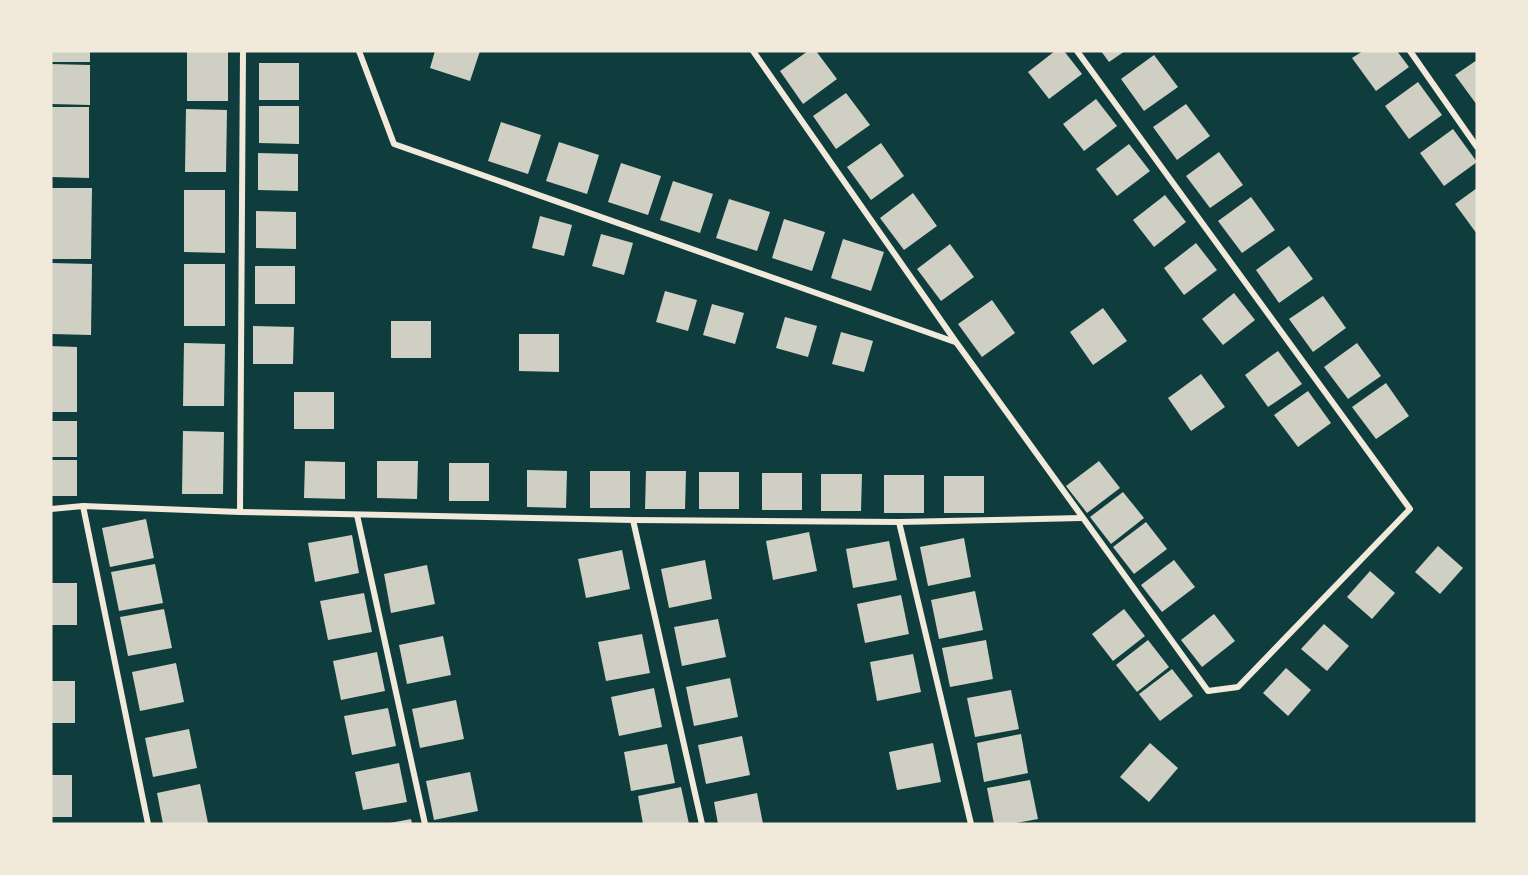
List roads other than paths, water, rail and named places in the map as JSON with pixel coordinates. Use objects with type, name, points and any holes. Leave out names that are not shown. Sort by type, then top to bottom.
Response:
[{"type":"street","points":[[240,512],[243,51]]},
{"type":"street","points":[[359,51],[394,144],[956,342]]},
{"type":"street","points":[[753,51],[956,342],[1208,691],[1238,687],[1410,509],[1077,51]]},
{"type":"street","points":[[1410,51],[1477,147]]},
{"type":"street","points":[[83,506],[148,824]]},
{"type":"street","points":[[51,509],[83,506],[357,515],[633,520],[899,522],[1082,518]]},
{"type":"street","points":[[357,515],[425,824]]},
{"type":"street","points":[[633,520],[702,824]]},
{"type":"street","points":[[899,522],[971,824]]}]
